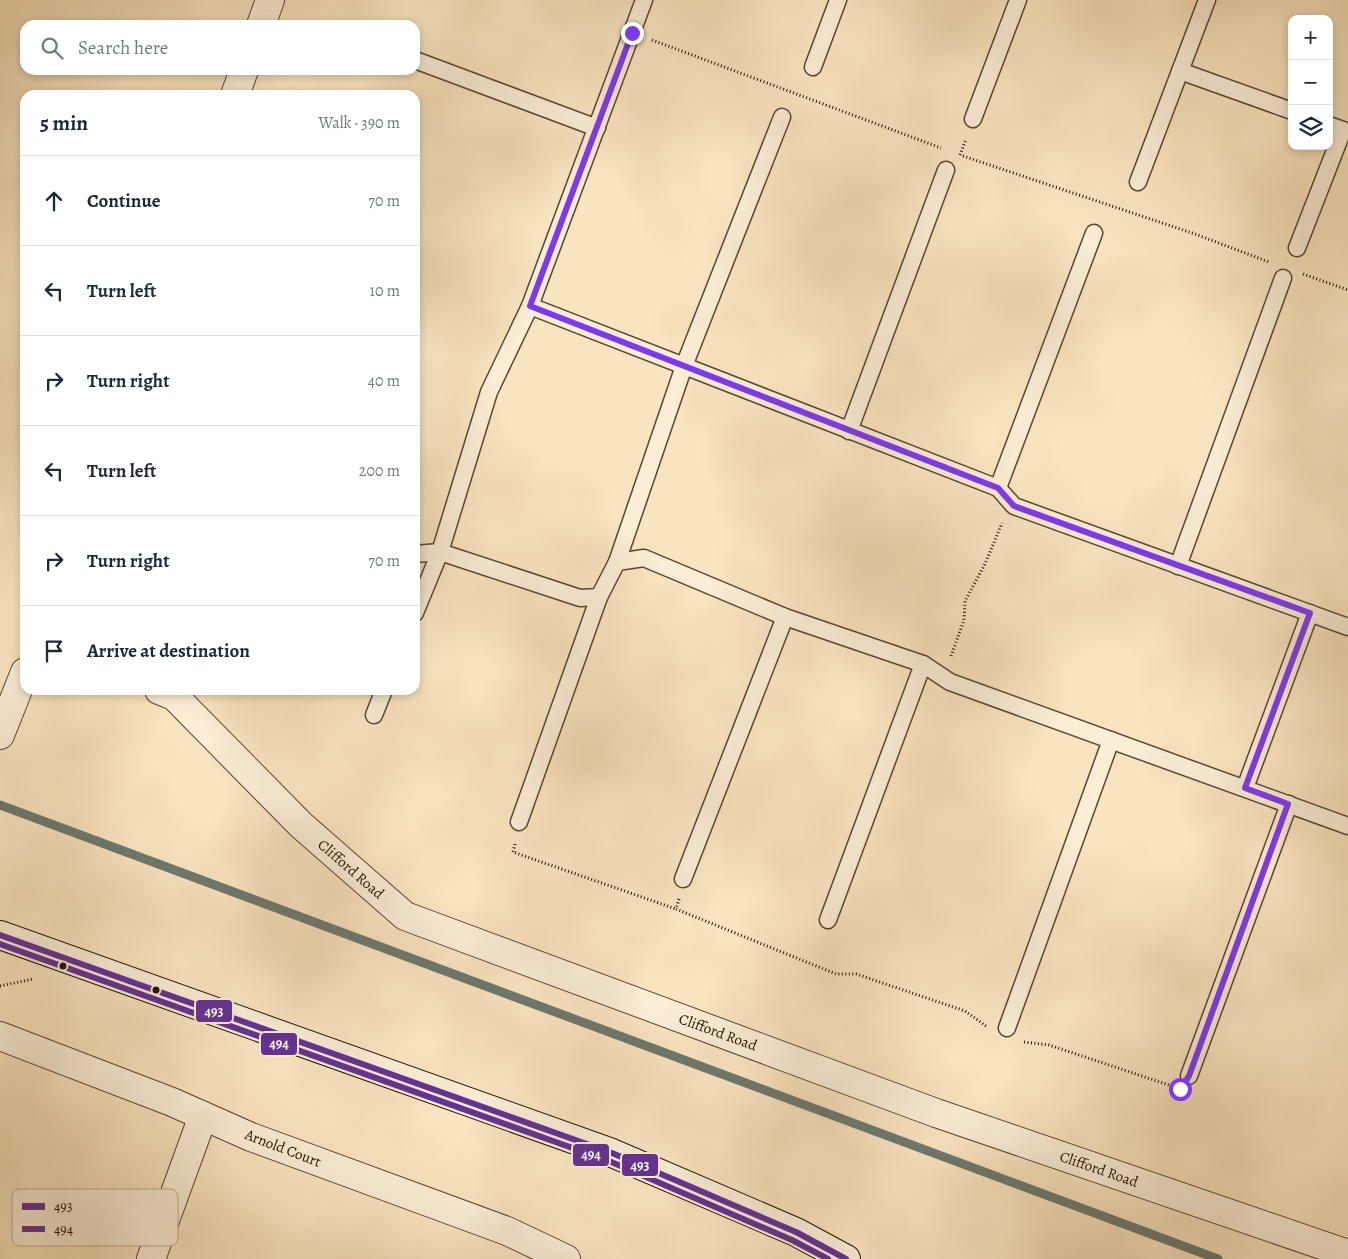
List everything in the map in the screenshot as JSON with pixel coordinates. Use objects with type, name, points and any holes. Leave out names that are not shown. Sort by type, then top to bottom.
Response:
[{"type":"street","points":[[263,20],[270,0]]},
{"type":"street","points":[[237,90],[242,75]]},
{"type":"street","points":[[0,735],[20,685]]},
{"type":"street","name":"Clifford Road","points":[[172,695],[301,825],[405,916],[936,1113],[1348,1254]]},
{"type":"street","points":[[0,935],[612,1153],[796,1232],[846,1259]]},
{"type":"street","name":"Arnold Court","points":[[0,1036],[203,1116],[251,1137],[507,1231],[566,1259]]},
{"type":"street","points":[[176,1189],[203,1116]]},
{"type":"street","points":[[151,1259],[156,1246]]},
{"type":"lane","points":[[420,601],[440,552],[489,392],[530,306],[644,0]]},
{"type":"lane","points":[[813,67],[838,0]]},
{"type":"lane","points":[[973,119],[1018,0]]},
{"type":"lane","points":[[1138,182],[1207,0]]},
{"type":"lane","points":[[420,62],[597,128]]},
{"type":"lane","points":[[1180,71],[1288,110]]},
{"type":"lane","points":[[519,822],[598,597],[617,562],[684,366],[782,117]]},
{"type":"lane","points":[[1298,248],[1340,129]]},
{"type":"lane","points":[[849,431],[946,170]]},
{"type":"lane","points":[[998,488],[1094,233]]},
{"type":"lane","points":[[1178,566],[1285,271]]},
{"type":"lane","points":[[530,306],[998,488],[1014,506],[1348,627]]},
{"type":"lane","points":[[420,554],[440,552],[580,598],[598,597]]},
{"type":"lane","points":[[617,562],[644,558],[785,617],[923,664],[950,682],[1348,826]]},
{"type":"lane","points":[[1245,788],[1310,613]]},
{"type":"lane","points":[[682,879],[785,617]]},
{"type":"lane","points":[[828,920],[923,664]]},
{"type":"lane","points":[[374,715],[382,695]]},
{"type":"lane","points":[[1007,1028],[1112,740]]},
{"type":"lane","points":[[1189,1076],[1288,804]]},
{"type":"path","points":[[632,33],[948,150]]},
{"type":"path","points":[[946,170],[959,154],[973,119]]},
{"type":"path","points":[[959,154],[1195,234],[1285,271],[1348,290]]},
{"type":"path","points":[[950,662],[964,620],[966,601],[985,564],[1003,520]]},
{"type":"path","points":[[519,822],[513,852],[676,909],[836,974],[856,974],[964,1010],[987,1027],[1007,1028],[1026,1043],[1049,1045],[1180,1089],[1189,1076]]},
{"type":"path","points":[[676,909],[682,879]]},
{"type":"path","points":[[0,986],[32,978],[41,981]]},
{"type":"waterway","points":[[0,805],[1218,1259]]},
{"type":"transit line","name":"493","points":[[0,935],[612,1153],[796,1232],[846,1259]]},
{"type":"transit line","name":"494","points":[[0,944],[609,1161],[792,1240],[828,1259]]},
{"type":"route","points":[[632,33],[530,306],[998,488],[1014,506],[1310,613],[1245,788],[1288,804],[1189,1076],[1180,1089]]}]
